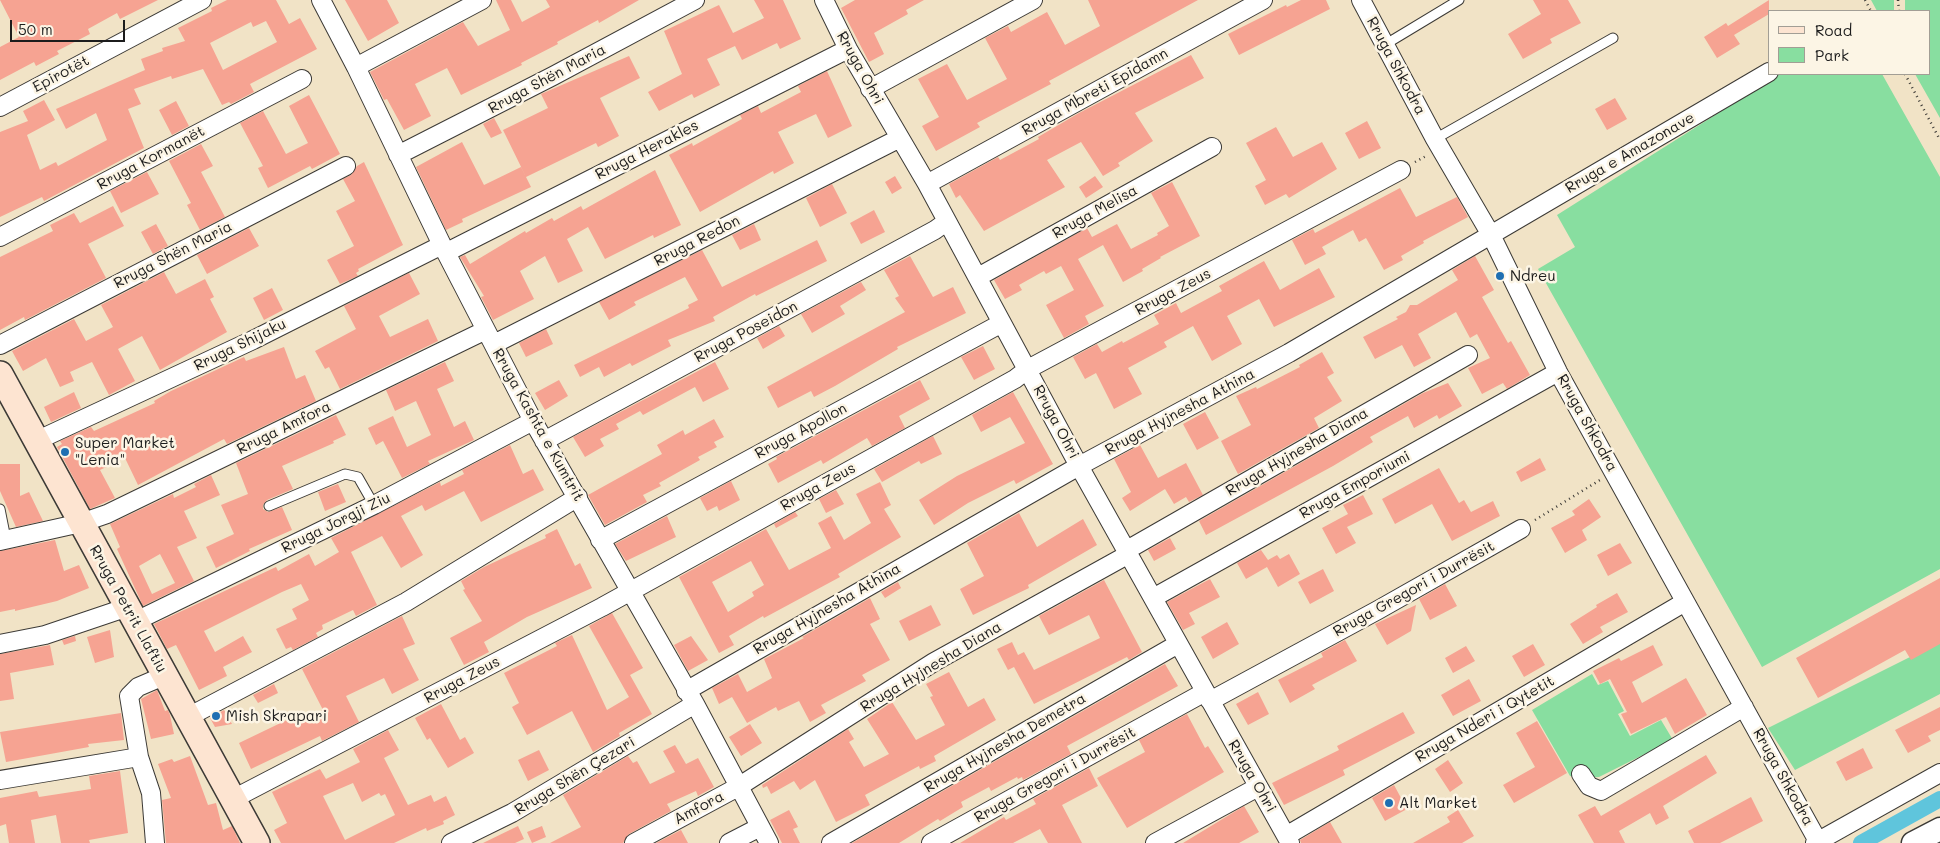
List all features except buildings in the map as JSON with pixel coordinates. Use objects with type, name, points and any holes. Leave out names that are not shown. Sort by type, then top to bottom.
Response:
[{"type":"main road","name":"Rruga Petrit Llaftiu","points":[[2,382],[166,675],[257,843]]},
{"type":"street","name":"Epirotët","points":[[0,107],[202,0]]},
{"type":"street","name":"Rruga Kashta e Kumtrit","points":[[320,0],[356,67],[398,155],[533,421],[691,697],[769,843]]},
{"type":"street","points":[[356,67],[482,0]]},
{"type":"street","name":"Rruga Shën Maria","points":[[398,155],[553,76],[695,0]]},
{"type":"street","name":"Rruga Ohri","points":[[824,0],[870,88],[927,184],[946,222],[978,277],[1079,466],[1288,839]]},
{"type":"street","points":[[870,88],[1033,0]]},
{"type":"street","name":"Rruga Mbreti Epidamn","points":[[927,184],[1263,0]]},
{"type":"street","name":"Rruga Shkodra","points":[[1361,0],[1438,143],[1491,235],[1558,372],[1817,842]]},
{"type":"street","name":"Rruga Herakles","points":[[445,248],[848,48]]},
{"type":"street","name":"Rruga e Amazonave","points":[[1491,235],[1768,73]]},
{"type":"street","name":"Rruga Kormanët","points":[[0,238],[302,78]]},
{"type":"street","name":"Rruga Redon","points":[[490,337],[900,138]]},
{"type":"street","name":"Rruga Melisa","points":[[978,277],[1212,147]]},
{"type":"street","name":"Rruga Shën Maria","points":[[0,345],[346,166]]},
{"type":"street","name":"Rruga Zeus","points":[[233,799],[602,607],[629,590],[1016,379],[1028,369],[1401,170]]},
{"type":"street","name":"Rruga Poseidon","points":[[544,441],[935,230],[946,222]]},
{"type":"street","name":"Rruga Hyjnesha Athina","points":[[691,697],[1079,466],[1289,354],[1491,235]]},
{"type":"street","name":"Rruga Shijaku","points":[[36,441],[445,248]]},
{"type":"street","name":"Rruga Apollon","points":[[600,540],[1002,323]]},
{"type":"street","name":"Rruga Amfora","points":[[5,540],[81,523],[107,514],[490,337]]},
{"type":"street","name":"Rruga Hyjnesha Diana","points":[[738,787],[934,662],[1468,355]]},
{"type":"street","name":"Rruga Emporiumi","points":[[1153,598],[1558,372]]},
{"type":"street","name":"Rruga Jorgji Ziu","points":[[0,644],[132,614],[374,505],[533,421]]},
{"type":"street","points":[[188,717],[406,602],[578,498]]},
{"type":"street","name":"Rruga Gregori i Durrësit","points":[[931,843],[1207,697],[1384,607],[1521,529]]},
{"type":"street","name":"Rruga Nderi i Qytetit","points":[[1288,839],[1685,602]]},
{"type":"street","name":"Rruga Hyjnesha Demetra","points":[[831,843],[1178,644]]},
{"type":"street","points":[[155,843],[151,793],[139,757],[128,696],[138,687],[166,675]]},
{"type":"street","name":"Rruga Shën Çezari","points":[[452,843],[512,813],[691,697]]},
{"type":"street","points":[[1581,774],[1589,786],[1601,791],[1744,708]]},
{"type":"street","points":[[0,780],[139,757]]},
{"type":"street","points":[[1817,842],[1940,773]]},
{"type":"street","name":"Amfora","points":[[634,843],[738,787]]},
{"type":"street","points":[[1155,843],[1258,787]]},
{"type":"street","points":[[729,843],[760,827]]},
{"type":"street","points":[[1913,843],[1940,828]]},
{"type":"lane","points":[[1386,44],[1459,0]]},
{"type":"lane","points":[[1438,143],[1613,38]]},
{"type":"lane","points":[[269,506],[345,474],[358,477],[374,505]]},
{"type":"lane","points":[[0,509],[5,540]]},
{"type":"path","points":[[1906,75],[1940,140]]},
{"type":"path","points":[[1401,170],[1438,143]]},
{"type":"path","points":[[1521,529],[1614,471]]},
{"type":"green space","points":[[1871,0],[1894,0],[1894,10],[1876,10]]},
{"type":"green space","points":[[1905,0],[1940,0],[1940,118],[1916,75],[1930,75],[1930,10],[1905,10]]},
{"type":"green space","points":[[1778,75],[1883,75],[1940,177],[1940,569],[1762,667],[1538,269],[1575,247],[1557,215]]},
{"type":"green space","points":[[1940,642],[1940,694],[1795,770],[1768,728]]},
{"type":"green space","points":[[1592,674],[1598,685],[1608,681],[1624,711],[1618,714],[1630,736],[1661,720],[1673,740],[1599,777],[1581,778],[1570,776],[1532,710]]},
{"type":"waterway","points":[[1861,843],[1940,799]]},
{"type":"place","name":"Ndreu","points":[[1500,276]]},
{"type":"place","name":"Super Market \"Lenia\"","points":[[65,452]]},
{"type":"place","name":"Mish Skrapari","points":[[216,716]]},
{"type":"place","name":"Alt Market","points":[[1389,803]]}]
